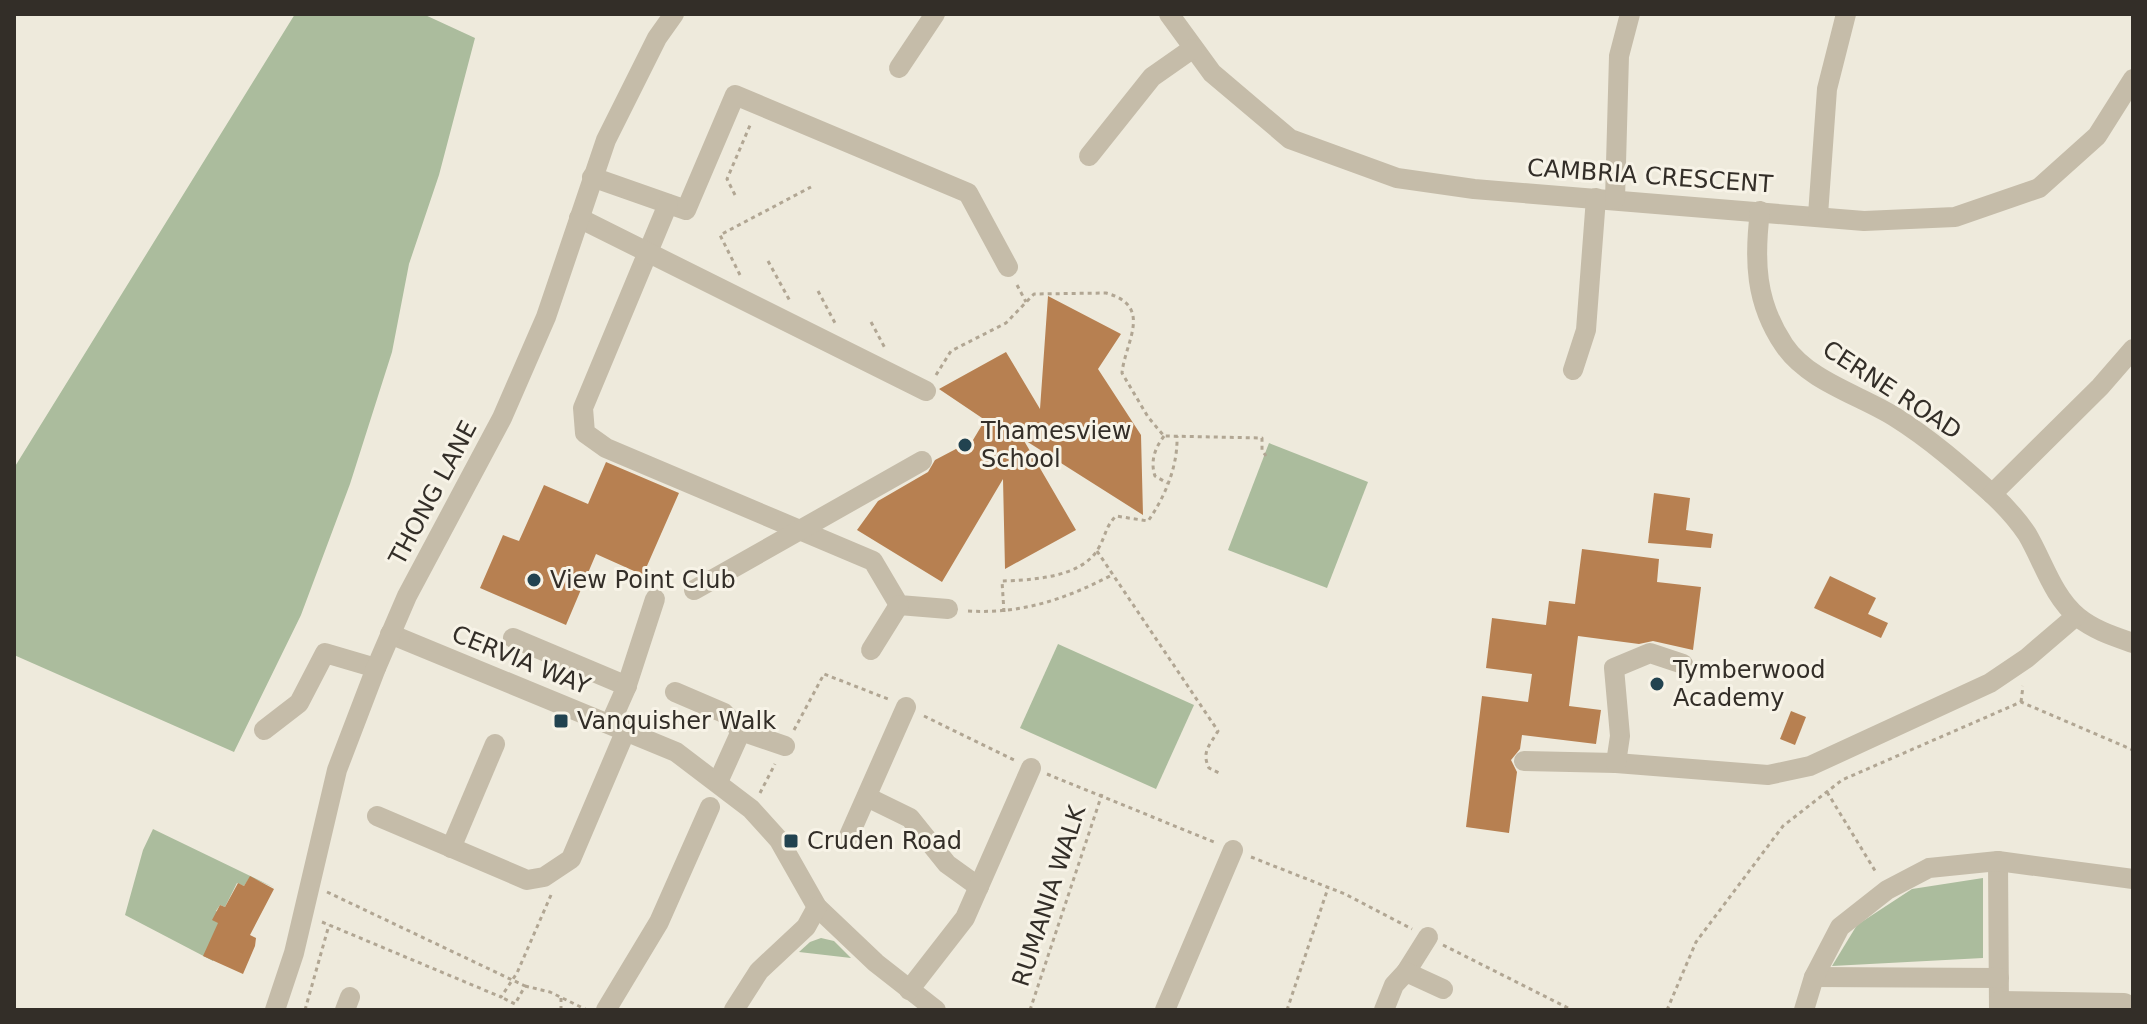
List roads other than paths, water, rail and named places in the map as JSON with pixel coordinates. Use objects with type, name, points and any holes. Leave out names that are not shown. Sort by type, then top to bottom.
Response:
[{"type":"street","name":"THONG LANE","points":[[275,1010],[304,914],[337,770],[376,668],[390,634],[502,418],[546,317],[592,177],[622,105],[674,14]]},
{"type":"street","points":[[899,68],[935,14]]},
{"type":"street","name":"CAMBRIA CRESCENT","points":[[1169,14],[1212,73],[1290,139],[1397,178],[1474,189],[1864,221],[1955,217],[2039,188],[2097,136],[2133,79]]},
{"type":"street","points":[[1573,370],[1586,330],[1605,198],[1619,56],[1630,14]]},
{"type":"street","points":[[1818,215],[1827,89],[1846,14]]},
{"type":"street","points":[[1089,156],[1152,77],[1192,49]]},
{"type":"street","points":[[899,605],[877,563],[606,448],[585,433],[583,408],[646,252],[677,207],[735,95],[968,193],[1008,267]]},
{"type":"street","points":[[592,177],[677,207]]},
{"type":"street","name":"CERNE ROAD","points":[[1760,211],[1755,255],[1758,291],[1769,320],[1786,348],[1809,369],[1869,401],[1932,443],[1992,494],[2028,535],[2058,593],[2076,616],[2095,629],[2133,643]]},
{"type":"street","points":[[579,218],[926,391]]},
{"type":"street","points":[[1992,494],[2100,387],[2133,349]]},
{"type":"street","points":[[694,590],[922,461]]},
{"type":"street","points":[[377,816],[527,880],[544,877],[565,864],[571,859],[618,727],[627,686],[655,599]]},
{"type":"street","points":[[899,605],[948,609]]},
{"type":"street","points":[[871,650],[899,605]]},
{"type":"street","points":[[1524,761],[1616,763],[1768,775],[1810,766],[1990,683],[2027,658],[2076,616]]},
{"type":"street","name":"CERVIA WAY","points":[[390,634],[676,752],[751,809],[779,840],[817,907],[909,990],[936,1010]]},
{"type":"street","points":[[513,638],[627,686]]},
{"type":"street","points":[[264,730],[299,703],[325,653],[376,668]]},
{"type":"street","points":[[1616,763],[1620,736],[1614,668],[1650,653],[1683,664]]},
{"type":"street","points":[[675,692],[724,713],[741,731],[785,746]]},
{"type":"street","points":[[848,838],[906,707]]},
{"type":"street","points":[[718,782],[741,731]]},
{"type":"street","points":[[451,848],[495,744]]},
{"type":"street","points":[[909,990],[958,929],[1031,768]]},
{"type":"street","points":[[867,797],[904,813],[947,864],[979,887]]},
{"type":"street","points":[[606,1010],[659,922],[710,807]]},
{"type":"street","points":[[1165,1010],[1233,850]]},
{"type":"street","points":[[1998,861],[1999,1005],[2124,1003],[2133,1007]]},
{"type":"street","points":[[1804,1010],[1814,977],[1840,927],[1887,890],[1929,868],[1998,861],[2133,879]]},
{"type":"street","points":[[734,1010],[759,971],[806,927],[817,907]]},
{"type":"street","points":[[1384,1010],[1394,985],[1428,937]]},
{"type":"street","points":[[1406,972],[1443,989]]},
{"type":"street","points":[[1814,977],[1999,978]]},
{"type":"place","name":"Thamesview School","points":[[965,445]]},
{"type":"place","name":"View Point Club","points":[[534,580]]},
{"type":"place","name":"Tymberwood Academy","points":[[1657,684]]},
{"type":"place","name":"Vanquisher Walk","points":[[561,721]]},
{"type":"place","name":"Cruden Road","points":[[791,841]]}]
